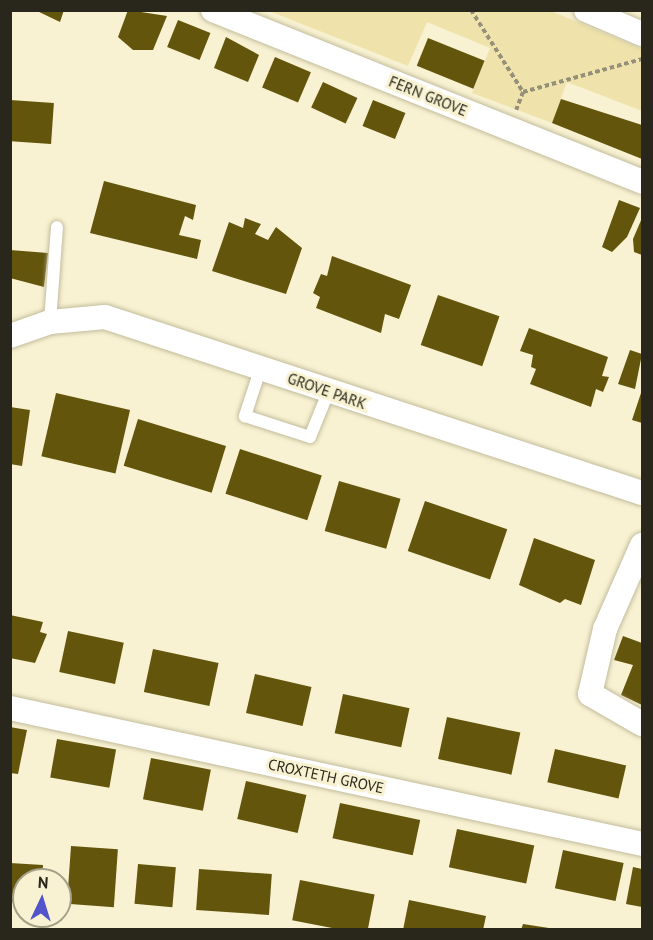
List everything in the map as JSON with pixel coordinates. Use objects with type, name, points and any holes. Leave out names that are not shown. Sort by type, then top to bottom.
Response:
[{"type":"street","name":"FERN GROVE","points":[[213,10],[642,182]]},
{"type":"street","points":[[586,10],[642,34]]},
{"type":"street","name":"GROVE PARK","points":[[10,336],[50,322],[105,317],[261,367],[328,393],[642,493]]},
{"type":"street","points":[[642,545],[605,629],[590,694],[642,724]]},
{"type":"street","name":"CROXTETH GROVE","points":[[10,708],[642,844]]},
{"type":"lane","points":[[50,322],[57,227]]},
{"type":"lane","points":[[261,367],[245,416],[310,437],[328,393]]},
{"type":"path","points":[[471,10],[523,92]]},
{"type":"path","points":[[523,92],[642,59]]},
{"type":"path","points":[[508,129],[523,92]]},
{"type":"shaded area","points":[[269,11],[551,11],[642,49],[642,111],[567,82],[552,123],[472,93],[490,48],[427,22],[408,66]]},
{"type":"building","points":[[35,10],[64,10],[60,22]]},
{"type":"building","points":[[128,10],[167,16],[153,50],[133,50],[118,37]]},
{"type":"building","points":[[178,20],[210,33],[200,60],[167,47]]},
{"type":"building","points":[[226,37],[259,55],[248,82],[214,68]]},
{"type":"building","points":[[428,38],[485,61],[473,89],[417,66]]},
{"type":"building","points":[[275,57],[311,72],[298,103],[262,87]]},
{"type":"building","points":[[323,82],[357,98],[346,123],[311,107]]},
{"type":"building","points":[[561,99],[642,125],[642,159],[552,123]]},
{"type":"building","points":[[10,100],[54,103],[51,144],[10,141]]},
{"type":"building","points":[[373,100],[405,113],[395,139],[363,126]]},
{"type":"building","points":[[104,181],[196,205],[193,220],[185,216],[179,235],[201,240],[197,259],[90,233]]},
{"type":"building","points":[[619,200],[640,208],[627,237],[612,252],[602,247]]},
{"type":"building","points":[[245,218],[261,224],[255,234],[268,240],[276,227],[302,248],[286,294],[212,271],[229,222],[243,228]]},
{"type":"building","points":[[642,218],[642,255],[634,252],[633,239]]},
{"type":"building","points":[[10,250],[48,253],[44,287],[10,278]]},
{"type":"building","points":[[332,256],[411,285],[399,319],[385,314],[381,333],[316,308],[320,297],[313,293],[321,274],[327,276]]},
{"type":"building","points":[[438,295],[499,316],[482,366],[421,345]]},
{"type":"building","points":[[529,328],[608,357],[602,376],[609,377],[603,392],[596,389],[591,407],[530,384],[536,369],[531,367],[533,355],[520,351]]},
{"type":"building","points":[[630,350],[642,354],[635,389],[618,384]]},
{"type":"building","points":[[642,390],[642,423],[632,420]]},
{"type":"building","points":[[56,393],[130,410],[115,473],[41,456]]},
{"type":"building","points":[[10,407],[30,410],[22,466],[10,464]]},
{"type":"building","points":[[138,419],[226,446],[212,493],[124,466]]},
{"type":"building","points":[[240,449],[322,476],[307,520],[225,494]]},
{"type":"building","points":[[339,481],[401,499],[386,549],[325,531]]},
{"type":"building","points":[[425,501],[507,529],[490,579],[408,551]]},
{"type":"building","points":[[534,538],[595,560],[581,605],[565,599],[560,603],[519,585]]},
{"type":"building","points":[[10,615],[43,622],[40,632],[47,634],[35,663],[10,658]]},
{"type":"building","points":[[68,631],[124,643],[115,684],[59,672]]},
{"type":"building","points":[[623,636],[642,643],[642,705],[621,695],[633,665],[614,660]]},
{"type":"building","points":[[153,649],[219,663],[209,706],[144,692]]},
{"type":"building","points":[[255,674],[312,687],[303,726],[246,713]]},
{"type":"building","points":[[343,694],[410,708],[401,747],[335,733]]},
{"type":"building","points":[[447,717],[520,733],[511,775],[438,759]]},
{"type":"building","points":[[10,727],[27,730],[18,774],[10,773]]},
{"type":"building","points":[[57,739],[116,749],[109,788],[50,777]]},
{"type":"building","points":[[555,749],[626,765],[618,799],[547,782]]},
{"type":"building","points":[[151,758],[211,770],[203,811],[143,799]]},
{"type":"building","points":[[246,781],[306,795],[298,833],[237,819]]},
{"type":"building","points":[[340,803],[420,820],[413,855],[333,838]]},
{"type":"building","points":[[457,829],[534,845],[526,884],[449,867]]},
{"type":"building","points":[[71,846],[118,849],[114,907],[72,904],[72,868],[69,868]]},
{"type":"building","points":[[563,850],[624,863],[616,901],[555,888]]},
{"type":"building","points":[[10,863],[43,865],[43,868],[12,868],[12,902],[10,902]]},
{"type":"building","points":[[138,864],[176,867],[172,907],[135,904]]},
{"type":"building","points":[[633,867],[642,869],[642,907],[626,904]]},
{"type":"building","points":[[199,869],[272,874],[269,915],[196,910]]},
{"type":"building","points":[[300,880],[375,895],[368,930],[342,930],[292,920]]},
{"type":"building","points":[[409,900],[486,916],[483,930],[403,930]]},
{"type":"building","points":[[523,924],[549,928],[548,930],[521,930]]}]
